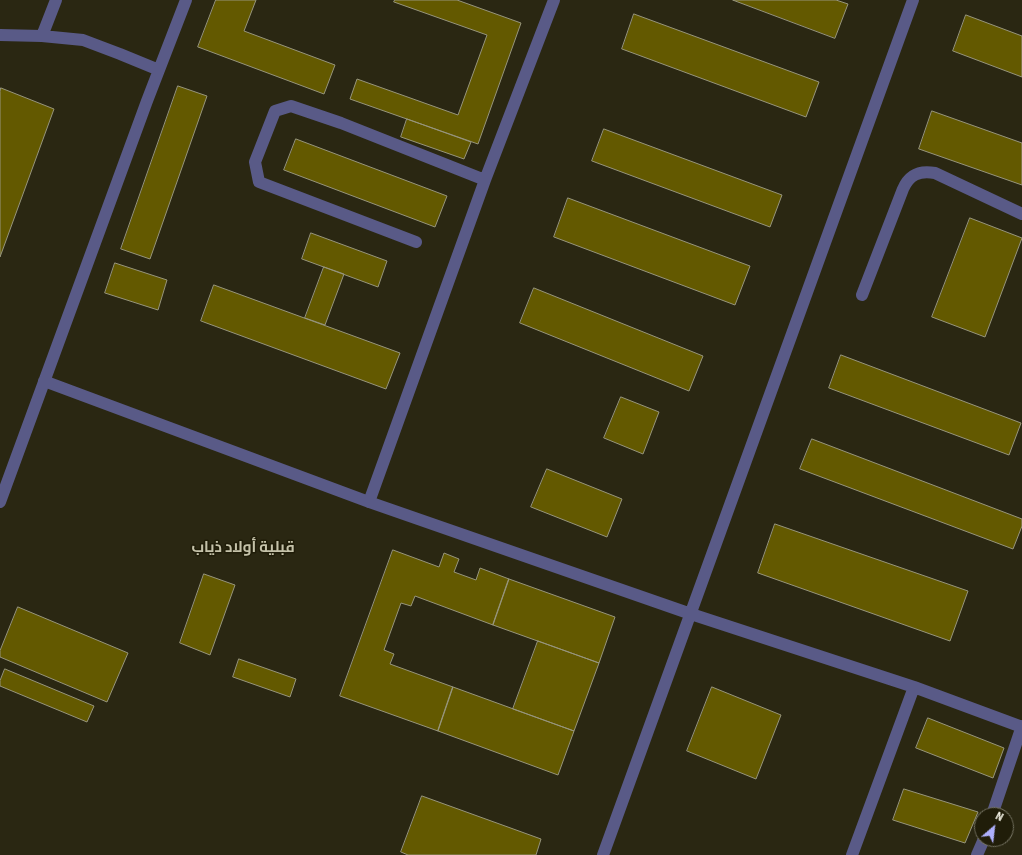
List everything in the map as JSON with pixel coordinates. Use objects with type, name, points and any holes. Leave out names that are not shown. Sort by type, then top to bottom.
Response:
[{"type":"street","points":[[42,36],[56,0]]},
{"type":"street","points":[[0,502],[186,0]]},
{"type":"street","points":[[369,502],[485,180],[554,0]]},
{"type":"street","points":[[604,855],[913,0]]},
{"type":"street","points":[[0,35],[42,36],[83,40],[159,70]]},
{"type":"street","points":[[416,242],[259,182],[255,162],[275,111],[291,106],[341,123],[485,180]]},
{"type":"street","points":[[862,295],[903,189],[910,178],[915,174],[921,172],[935,173],[1022,214]]},
{"type":"street","points":[[44,381],[369,502],[691,614],[914,687],[1022,726],[995,807]]},
{"type":"street","points":[[852,855],[914,687]]},
{"type":"building","points":[[216,0],[256,0],[244,31],[335,65],[324,94],[198,47]]},
{"type":"building","points":[[395,0],[457,0],[521,23],[478,144],[350,99],[357,79],[458,115],[487,35],[394,2]]},
{"type":"building","points":[[733,0],[836,0],[848,4],[835,38]]},
{"type":"building","points":[[634,14],[819,82],[806,117],[622,49]]},
{"type":"building","points":[[966,15],[1022,36],[1022,77],[953,51]]},
{"type":"building","points":[[178,86],[207,96],[150,259],[121,249]]},
{"type":"building","points":[[1,88],[54,109],[0,257],[0,92]]},
{"type":"building","points":[[932,111],[1022,143],[1022,185],[919,149]]},
{"type":"building","points":[[407,119],[471,142],[464,159],[401,137]]},
{"type":"building","points":[[604,129],[782,195],[770,227],[592,161]]},
{"type":"building","points":[[296,139],[447,196],[435,227],[284,170]]},
{"type":"building","points":[[568,198],[750,266],[735,305],[554,237]]},
{"type":"building","points":[[970,218],[1022,238],[985,337],[932,317]]},
{"type":"building","points":[[311,233],[387,261],[378,287],[302,259]]},
{"type":"building","points":[[115,263],[167,280],[158,310],[105,293]]},
{"type":"building","points":[[324,267],[344,274],[325,325],[305,318]]},
{"type":"building","points":[[214,285],[400,353],[386,389],[201,321]]},
{"type":"building","points":[[534,288],[703,356],[689,391],[520,323]]},
{"type":"building","points":[[841,355],[1021,423],[1009,455],[829,388]]},
{"type":"building","points":[[621,397],[659,412],[643,454],[604,438]]},
{"type":"building","points":[[812,439],[1022,519],[1022,526],[1013,549],[800,469]]},
{"type":"building","points":[[547,469],[622,499],[607,537],[531,507]]},
{"type":"building","points":[[775,524],[968,591],[950,641],[758,573]]},
{"type":"building","points":[[393,550],[439,567],[444,553],[459,559],[454,572],[476,580],[480,568],[509,579],[493,625],[415,596],[411,606],[401,603],[384,650],[394,654],[390,664],[453,687],[438,731],[340,696]]},
{"type":"building","points":[[204,574],[235,585],[210,655],[180,643]]},
{"type":"building","points":[[509,579],[615,617],[599,663],[493,625]]},
{"type":"building","points":[[18,607],[128,653],[107,702],[0,657],[0,651]]},
{"type":"building","points":[[538,641],[599,663],[574,731],[513,709]]},
{"type":"building","points":[[239,659],[296,679],[290,697],[233,677]]},
{"type":"building","points":[[5,669],[94,706],[87,722],[0,686],[0,681]]},
{"type":"building","points":[[453,687],[574,731],[558,775],[438,731]]},
{"type":"building","points":[[712,687],[781,715],[756,779],[687,751]]},
{"type":"building","points":[[928,718],[1004,748],[993,778],[916,748]]},
{"type":"building","points":[[904,789],[974,811],[974,822],[965,843],[893,820]]},
{"type":"building","points":[[422,796],[541,839],[536,855],[408,855],[401,852]]},
{"type":"district","name":"قبلية أولاد ذياب","points":[[243,549]]}]
